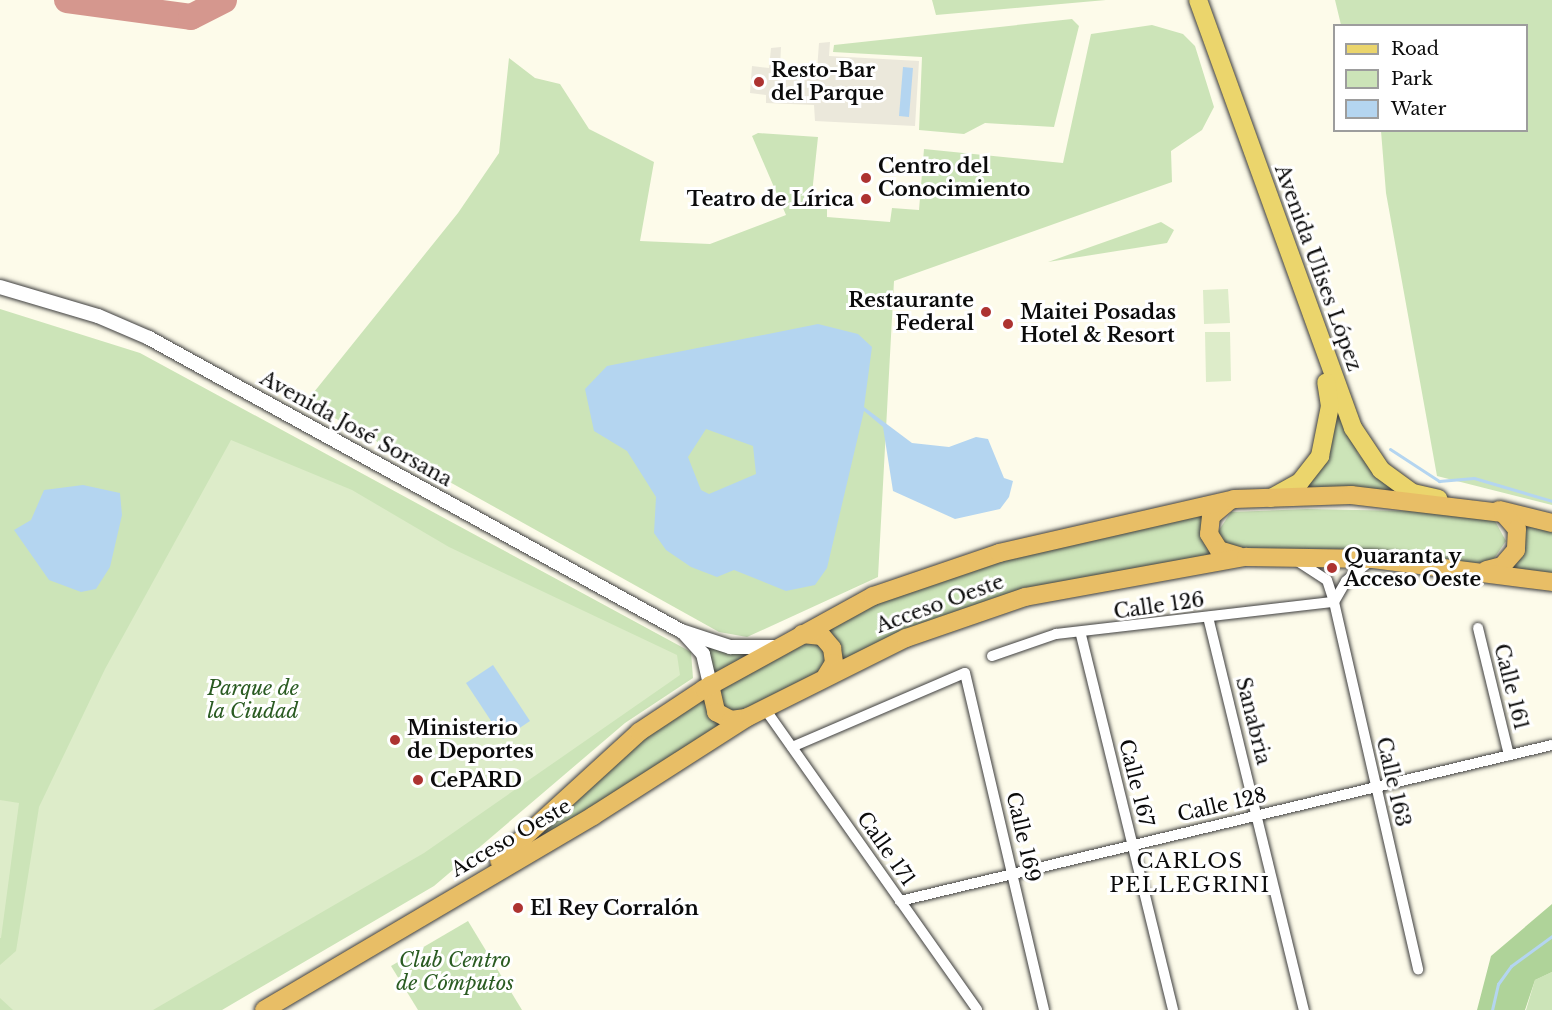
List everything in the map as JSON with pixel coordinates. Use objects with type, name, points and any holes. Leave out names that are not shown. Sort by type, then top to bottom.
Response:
[{"type":"highway","name":"Acceso Oeste","points":[[446,902],[516,848],[639,732],[775,646],[873,596],[999,553],[1233,499],[1351,495],[1451,502],[1552,523]]},
{"type":"highway","points":[[1233,499],[1211,516],[1209,534],[1219,550],[1246,557]]},
{"type":"highway","points":[[1482,570],[1511,560],[1518,540],[1511,520],[1491,509]]},
{"type":"highway","name":"Acceso Oeste","points":[[446,902],[748,717],[826,676],[906,638],[1043,591],[1246,557],[1373,560],[1482,570],[1552,582]]},
{"type":"highway","points":[[800,635],[815,633],[828,641],[834,663],[826,676]]},
{"type":"highway","points":[[710,685],[710,702],[720,716],[748,717]]},
{"type":"highway","points":[[264,1010],[446,902]]},
{"type":"main road","name":"Avenida Ulises López","points":[[1192,0],[1329,388],[1328,426],[1320,456],[1300,482],[1271,498]]},
{"type":"main road","name":"Avenida Ulises López","points":[[1198,0],[1359,442],[1399,485],[1451,502]]},
{"type":"street","name":"Avenida José Sorsana","points":[[0,287],[98,316],[149,338],[681,631],[730,646],[775,646]]},
{"type":"street","name":"Calle 163","points":[[1288,557],[1317,570],[1334,602],[1418,970]]},
{"type":"street","points":[[1334,602],[1346,580],[1373,560]]},
{"type":"street","name":"Calle 126","points":[[992,656],[1056,634],[1081,636],[1208,616],[1334,602]]},
{"type":"street","name":"Sanabria","points":[[1208,616],[1304,1010]]},
{"type":"street","name":"Calle 161","points":[[1478,628],[1509,755]]},
{"type":"street","name":"Avenida José Sorsana","points":[[681,631],[703,654],[710,685]]},
{"type":"street","name":"Calle 167","points":[[1081,636],[1173,1010]]},
{"type":"street","name":"Calle 169","points":[[792,747],[965,673],[1044,1010]]},
{"type":"street","name":"Calle 171","points":[[765,709],[977,1010]]},
{"type":"street","name":"Calle 128","points":[[900,901],[1552,745]]},
{"type":"green space","points":[[932,0],[1106,0],[936,15]]},
{"type":"green space","points":[[1335,0],[1552,0],[1552,505],[1437,476],[1386,193],[1381,132],[1528,132],[1528,24],[1341,24]]},
{"type":"green space","points":[[1072,19],[1079,26],[1054,127],[985,123],[964,134],[919,130],[922,57],[833,52],[834,45]]},
{"type":"green space","points":[[1152,25],[1183,34],[1195,46],[1214,107],[1202,130],[1171,151],[1172,182],[894,281],[878,577],[747,637],[719,632],[306,402],[458,213],[499,153],[509,58],[535,78],[560,84],[589,129],[654,162],[640,241],[710,244],[786,215],[752,136],[758,133],[818,137],[811,203],[827,205],[827,217],[890,222],[892,208],[919,210],[924,149],[1063,163],[1091,34]]},
{"type":"green space","points":[[1208,34],[1358,454],[1393,490],[1305,487],[1331,389]]},
{"type":"green space","points":[[1161,222],[1174,230],[1167,243],[1048,262]]},
{"type":"green space","points":[[1228,289],[1230,323],[1204,324],[1203,290]]},
{"type":"green space","name":"Parque de la Ciudad","points":[[0,309],[140,353],[691,652],[693,678],[625,723],[434,886],[222,1010],[0,1010]]},
{"type":"green space","points":[[1205,332],[1230,332],[1231,381],[1206,382]]},
{"type":"green space","name":"Parque de la Ciudad","points":[[231,440],[352,490],[449,547],[677,655],[680,675],[424,853],[153,1010],[13,1010],[0,998],[0,965],[16,951],[39,807],[105,669]]},
{"type":"green space","points":[[1213,508],[1223,556],[1043,590],[830,672],[820,631],[876,601],[1000,557]]},
{"type":"green space","points":[[1307,509],[1455,512],[1495,521],[1506,541],[1493,560],[1477,563],[1226,548],[1217,533],[1231,512]]},
{"type":"green space","points":[[1520,521],[1552,532],[1552,575],[1506,568]]},
{"type":"green space","points":[[800,641],[818,643],[828,658],[822,673],[739,717],[720,706],[720,687]]},
{"type":"green space","points":[[701,645],[754,651],[711,676]]},
{"type":"green space","points":[[707,693],[723,724],[517,856],[640,736]]},
{"type":"green space","points":[[0,800],[19,803],[1,938],[0,938]]},
{"type":"green space","points":[[1552,904],[1552,972],[1535,980],[1525,1010],[1477,1010],[1491,956]]},
{"type":"green space","name":"Club Centro de Cómputos","points":[[468,921],[522,1010],[418,1010],[391,966]]},
{"type":"green space","points":[[1552,972],[1552,1010],[1526,1010],[1535,980]]},
{"type":"shaded area","points":[[830,42],[829,56],[919,61],[915,126],[815,121],[814,105],[766,103],[766,95],[750,93],[752,66],[769,68],[771,48],[781,47],[780,67],[817,70],[819,43]]},
{"type":"water","points":[[903,67],[913,68],[909,117],[899,116]]},
{"type":"water","points":[[818,324],[858,334],[872,347],[864,407],[912,443],[949,447],[976,437],[988,439],[1004,478],[1013,481],[1009,497],[1000,509],[955,519],[893,491],[883,427],[864,411],[827,568],[815,585],[786,591],[734,570],[717,577],[691,567],[666,550],[654,533],[656,497],[627,451],[594,431],[585,389],[607,366]],"holes":[[[706,429],[753,446],[756,474],[709,494],[701,490],[688,457]]]},
{"type":"water","points":[[83,485],[120,493],[122,515],[110,567],[96,589],[81,592],[49,580],[14,530],[31,520],[44,490]]},
{"type":"water","points":[[493,665],[530,721],[503,739],[466,683]]},
{"type":"waterway","points":[[1390,449],[1439,481],[1474,478],[1552,501]]},
{"type":"waterway","points":[[1492,1010],[1498,984],[1511,966],[1552,936]]},
{"type":"taxiway","points":[[67,0],[191,17],[224,0]]},
{"type":"place","name":"Resto-Bar del Parque","points":[[759,82]]},
{"type":"place","name":"Centro del Conocimiento","points":[[866,178]]},
{"type":"place","name":"Teatro de Lírica","points":[[866,199]]},
{"type":"place","name":"Restaurante Federal","points":[[986,312]]},
{"type":"place","name":"Maitei Posadas Hotel & Resort","points":[[1008,324]]},
{"type":"place","name":"Quaranta y Acceso Oeste","points":[[1332,568]]},
{"type":"place","name":"Ministerio de Deportes","points":[[395,740]]},
{"type":"place","name":"CePARD","points":[[418,780]]},
{"type":"place","name":"El Rey Corralón","points":[[518,908]]},
{"type":"district","name":"CARLOS PELLEGRINI","points":[[1190,873]]}]
